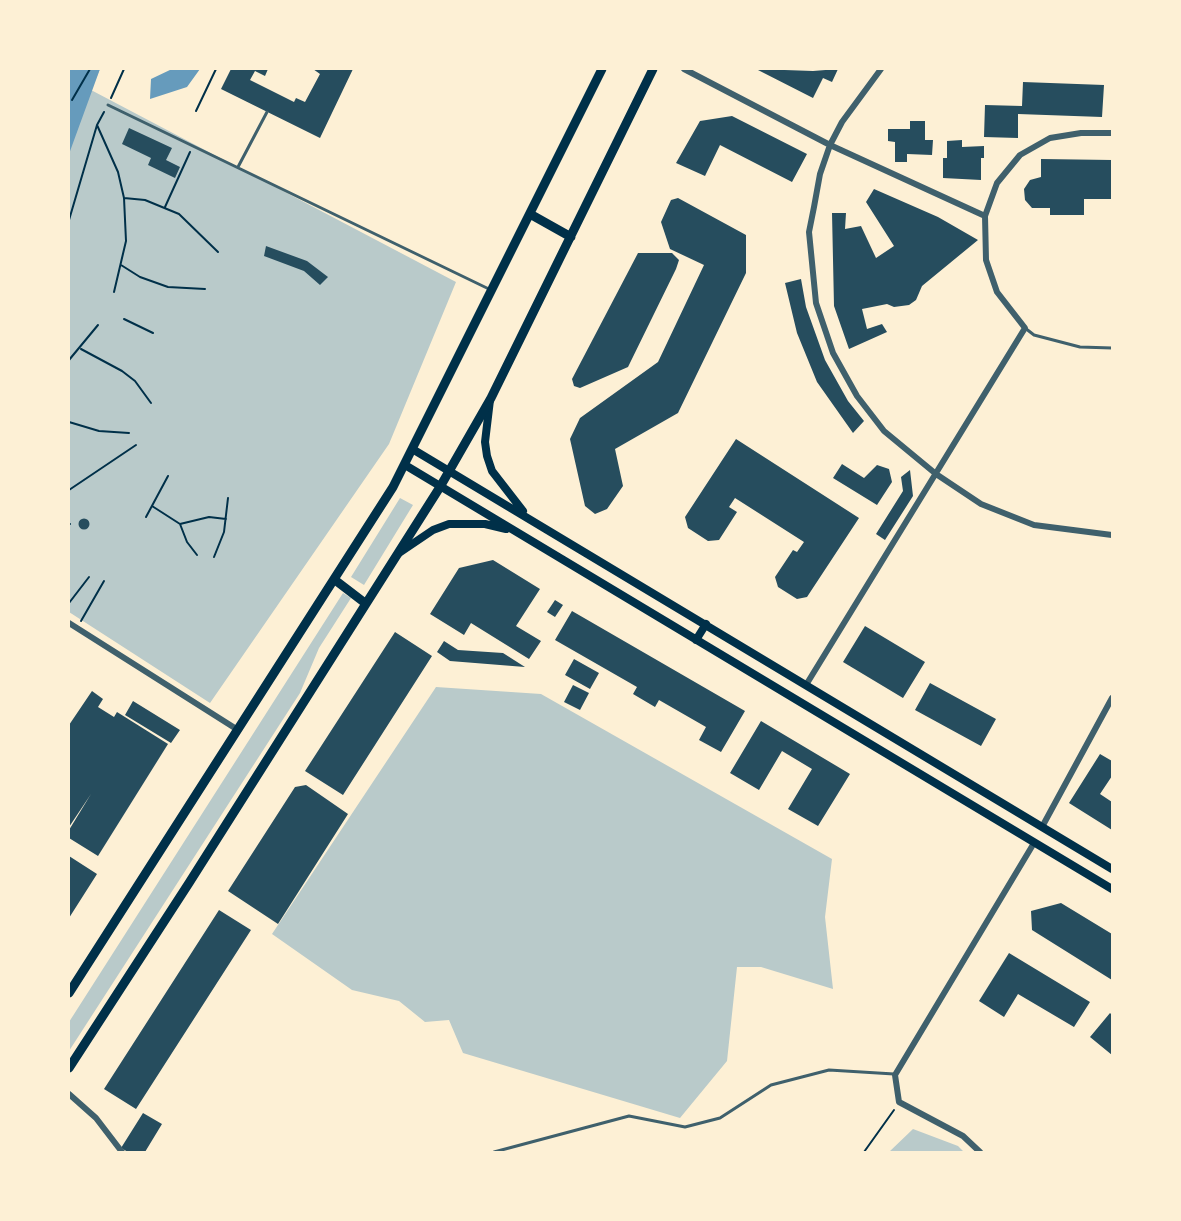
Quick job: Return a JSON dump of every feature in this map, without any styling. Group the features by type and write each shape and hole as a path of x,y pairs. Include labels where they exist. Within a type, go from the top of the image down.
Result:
{"main road":[{"path":"69,993 335,580 414,450 602,69"},
{"path":"69,1068 440,487 491,398 653,69"},
{"path":"530,214 570,237"},
{"path":"491,398 485,442 487,456 492,471 526,516"},
{"path":"414,450 1112,869"},
{"path":"405,465 1112,889"},
{"path":"396,555 433,530 449,524 485,524 517,532"},
{"path":"335,580 365,603"},
{"path":"696,640 706,624"}],"street":[{"path":"684,69 830,145 985,216"},
{"path":"881,69 842,122 830,145 819,174 809,232 816,303 833,353 857,396 884,431 936,474 981,504 1034,525 1112,535"},
{"path":"806,685 1026,328 997,292 986,260 985,216 998,183 1020,155 1050,138 1081,133 1112,133"},
{"path":"69,623 238,730"},
{"path":"1042,827 1112,698"},
{"path":"980,1152 963,1136 899,1102 895,1074 1034,843"},
{"path":"69,1094 96,1119 122,1152"}],"lane":[{"path":"108,105 492,291"},
{"path":"238,167 267,112"},
{"path":"1026,328 1034,335 1080,347 1112,348"},
{"path":"494,1152 628,1116 685,1127 720,1119 771,1085 829,1070 895,1074"}],"path":[{"path":"72,100 90,69"},
{"path":"69,220 97,125 123,69"},
{"path":"196,111 216,69"},
{"path":"97,125 115,163 124,198 126,241 114,292"},
{"path":"165,207 193,145"},
{"path":"124,198 145,200 165,207 194,226 218,252"},
{"path":"121,265 140,277 168,287 205,289"},
{"path":"124,318 153,333"},
{"path":"69,360 81,349 98,325"},
{"path":"81,349 122,371 135,381 151,403"},
{"path":"69,422 99,432 129,433"},
{"path":"69,490 136,445"},
{"path":"146,517 168,476"},
{"path":"214,557 224,532 228,498"},
{"path":"152,506 180,524 187,542 197,555"},
{"path":"180,524 209,518 226,519"},
{"path":"69,603 89,577"},
{"path":"77,628 104,581"},
{"path":"864,1152 899,1102"}],"shaded area":[{"path":"69,69 100,69 91,90 456,282 389,444 210,703 69,612"},
{"path":"400,498 413,505 364,585 351,577"},
{"path":"343,593 351,598 319,648 300,693 69,1051 69,1022"},
{"path":"436,687 541,694 832,859 825,917 833,989 761,967 737,967 727,1061 680,1118 463,1053 449,1020 425,1022 399,1001 352,990 272,934"},
{"path":"913,1129 958,1146 964,1152 889,1152"}],"water":[{"path":"69,69 100,69 69,154"},
{"path":"172,69 200,69 187,87 150,99 151,79"}],"building":[{"path":"231,69 268,69 265,76 255,71 250,80 294,102 296,98 305,102 320,74 313,69 353,69 320,138 221,89"},
{"path":"756,69 813,71 838,69 832,82 823,78 813,98"},
{"path":"1023,82 1104,85 1102,117 1018,114 1018,138 984,137 985,105 1022,106"},
{"path":"732,116 807,154 792,182 720,145 705,176 676,163 700,121"},
{"path":"910,121 925,121 925,140 933,140 932,155 907,154 907,162 895,162 895,142 888,141 888,129 910,129"},
{"path":"129,128 172,148 166,160 180,167 175,178 148,165 151,158 122,144"},
{"path":"962,140 962,147 984,146 984,158 981,158 981,180 943,178 943,158 947,158 947,141"},
{"path":"1041,159 1112,160 1112,199 1084,199 1084,215 1050,215 1050,208 1032,208 1025,200 1024,189 1030,180 1041,177"},
{"path":"874,189 938,217 978,240 922,286 916,300 909,305 894,307 887,304 862,309 867,329 882,324 887,332 849,349 834,306 832,213 846,213 845,229 861,226 876,258 894,246 866,202"},
{"path":"678,198 746,235 746,273 678,413 615,449 623,486 607,509 595,514 585,506 570,439 580,418 658,362 704,265 670,249 661,222 671,200"},
{"path":"266,246 307,261 328,277 320,285 304,271 264,256"},
{"path":"638,253 672,253 679,260 628,367 580,388 574,386 572,379"},
{"path":"801,279 806,307 825,360 848,401 864,421 853,433 817,382 797,333 785,283"},
{"path":"736,439 859,518 807,597 797,599 778,587 775,577 793,550 797,552 804,542 735,498 729,507 737,512 719,540 708,541 688,528 685,517"},
{"path":"842,464 864,478 877,465 889,469 892,482 877,505 833,478"},
{"path":"910,470 913,496 885,540 876,534 903,491 901,477"},
{"path":"84,519 88,520 88,528 84,529 80,528 79,524 80,520"},
{"path":"493,560 540,589 516,626 541,641 529,659 471,623 464,635 430,614 459,568"},
{"path":"555,600 563,605 555,617 547,612"},
{"path":"572,611 745,711 721,752 699,740 706,727 659,700 655,707 633,694 637,687 555,640"},
{"path":"865,626 925,662 903,698 843,662"},
{"path":"395,632 432,656 343,795 305,771"},
{"path":"444,641 458,650 503,653 525,667 450,661 437,652"},
{"path":"574,659 599,673 590,689 565,675"},
{"path":"930,683 996,719 981,746 915,710"},
{"path":"573,685 589,693 580,710 564,702"},
{"path":"92,691 103,699 98,707 114,717 117,712 168,744 98,856 69,838 69,830 91,794 69,827 69,725"},
{"path":"133,701 180,730 171,743 125,715"},
{"path":"761,721 850,774 818,826 788,809 812,769 782,751 759,790 730,773"},
{"path":"1100,754 1112,761 1112,776 1100,794 1112,802 1112,830 1069,803"},
{"path":"306,785 348,814 278,924 228,891 295,787"},
{"path":"69,856 97,874 69,918"},
{"path":"1061,903 1112,934 1112,980 1032,930 1031,911"},
{"path":"219,910 251,930 136,1109 104,1089"},
{"path":"1009,953 1090,1002 1074,1027 1018,994 1004,1017 979,1001"},
{"path":"1110,1013 1112,1015 1112,1055 1090,1037"},
{"path":"143,1113 162,1124 145,1152 128,1152 121,1148"}]}
